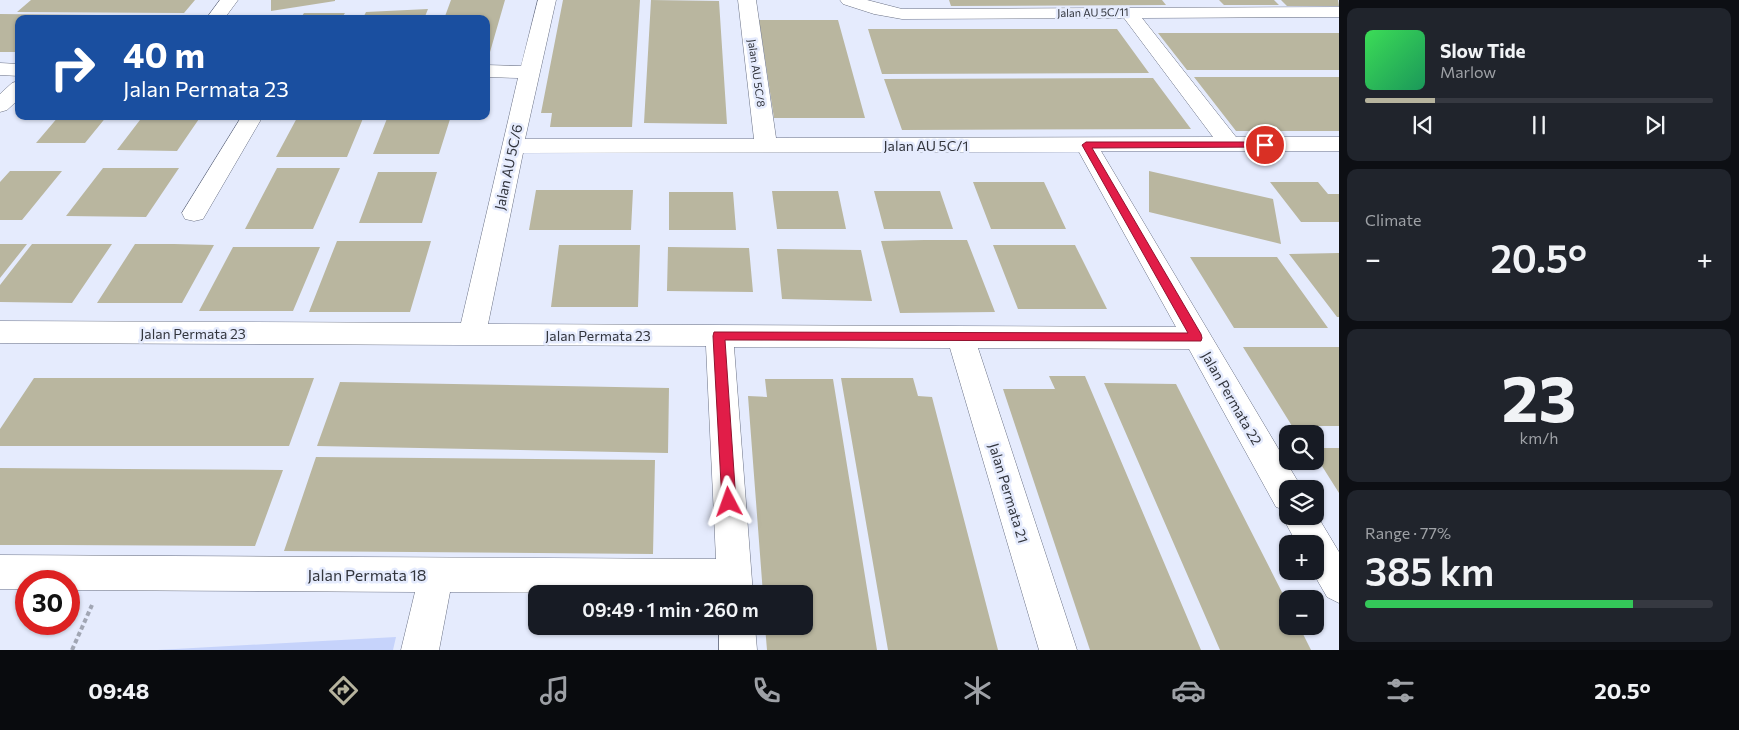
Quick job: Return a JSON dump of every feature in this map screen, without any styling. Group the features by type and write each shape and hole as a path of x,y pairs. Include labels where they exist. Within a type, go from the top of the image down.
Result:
{"street":[{"path":"218,15 229,0"},
{"name":"Jalan AU 5C/6","path":"472,334 529,72 547,0"},
{"name":"Jalan AU 5C/8","path":"747,0 766,145"},
{"name":"Jalan AU 5C/11","path":"849,0 880,10 902,14 1128,12 1183,6 1339,12"},
{"path":"1128,12 1230,145"},
{"path":"0,69 15,70"},
{"path":"490,72 529,72"},
{"path":"0,106 15,91"},
{"path":"194,213 251,120"},
{"name":"Jalan Permata 22","path":"1086,145 1279,481"},
{"name":"Jalan AU 5C/1","path":"513,146 1337,146"},
{"name":"Jalan Permata 23","path":"5,339 472,334 1196,338"},
{"path":"718,336 734,585"},
{"name":"Jalan Permata 21","path":"960,336 1058,650"},
{"path":"1304,525 1339,585"},
{"name":"Jalan Permata 18","path":"0,572 436,574 734,585"},
{"path":"420,650 436,574"},
{"path":"737,635 738,650"}],"path":[{"path":"72,650 107,573"}],"shaded area":[{"path":"396,637 393,650 157,650"}],"building":[{"path":"31,0 195,0 184,13 17,12"},
{"path":"271,0 335,0 335,1 271,11"},
{"path":"451,0 505,0 490,52 490,15 445,15"},
{"path":"563,0 640,0 632,127 550,127 552,113 541,113"},
{"path":"651,0 719,1 727,124 644,123"},
{"path":"949,0 1162,0 1166,5 951,6"},
{"path":"1219,0 1274,0 1279,5 1224,5"},
{"path":"1281,0 1338,0 1339,6 1287,6"},
{"path":"428,9 426,15 364,15 366,12"},
{"path":"304,13 345,13 344,15 303,15"},
{"path":"0,14 97,15 15,15 15,52 0,52"},
{"path":"759,20 838,20 865,118 774,118"},
{"path":"868,29 1117,29 1149,73 882,74"},
{"path":"1158,33 1339,33 1339,70 1187,70"},
{"path":"1194,77 1339,77 1339,131 1236,131"},
{"path":"1153,78 1191,129 902,130 884,79"},
{"path":"56,120 104,120 85,143 36,143"},
{"path":"140,120 198,120 177,151 117,150"},
{"path":"296,120 362,120 347,157 276,157"},
{"path":"386,120 450,120 439,154 373,154"},
{"path":"103,168 179,168 146,217 66,216"},
{"path":"277,168 340,168 313,229 245,229"},
{"path":"10,171 62,171 22,220 0,220 0,182"},
{"path":"1149,171 1273,199 1281,244 1149,212"},
{"path":"378,172 437,172 422,223 359,223"},
{"path":"973,182 1044,182 1066,229 991,229"},
{"path":"1270,182 1318,182 1328,194 1339,194 1339,222 1301,222"},
{"path":"536,190 633,190 631,230 529,230"},
{"path":"772,191 838,191 846,229 777,229"},
{"path":"874,191 940,191 953,229 884,229"},
{"path":"669,192 733,192 736,230 669,230"},
{"path":"967,240 995,312 900,313 881,241"},
{"path":"337,241 431,241 410,312 309,312"},
{"path":"0,244 27,244 0,278"},
{"path":"32,244 112,244 72,303 0,302 0,285"},
{"path":"135,244 214,245 182,303 97,303"},
{"path":"559,245 640,245 638,307 551,307"},
{"path":"993,245 1075,245 1107,309 1018,309"},
{"path":"233,247 320,247 293,311 199,311"},
{"path":"668,247 749,248 753,292 667,291"},
{"path":"777,249 861,250 872,301 782,299"},
{"path":"1339,253 1339,317 1337,317 1289,254"},
{"path":"1190,257 1277,257 1328,328 1234,328"},
{"path":"1243,347 1339,347 1339,426 1291,425"},
{"path":"1049,376 1085,376 1201,650 1090,650 1003,389 1055,389"},
{"path":"34,378 314,378 289,446 0,446 0,429"},
{"path":"841,378 913,378 918,396 932,397 998,650 888,650"},
{"path":"765,379 833,379 877,650 767,650 766,635 813,635 813,585 762,585 748,396 767,397"},
{"path":"340,382 669,388 668,453 317,446"},
{"path":"1104,383 1176,384 1281,590 1279,590 1279,635 1304,635 1311,650 1220,650"},
{"path":"1324,448 1339,448 1339,493 1324,469"},
{"path":"316,457 655,460 653,554 284,551"},
{"path":"0,468 283,470 255,546 0,545"}],"route":[{"path":"729,502 718,336 1196,338 1086,145 1265,145"}]}
